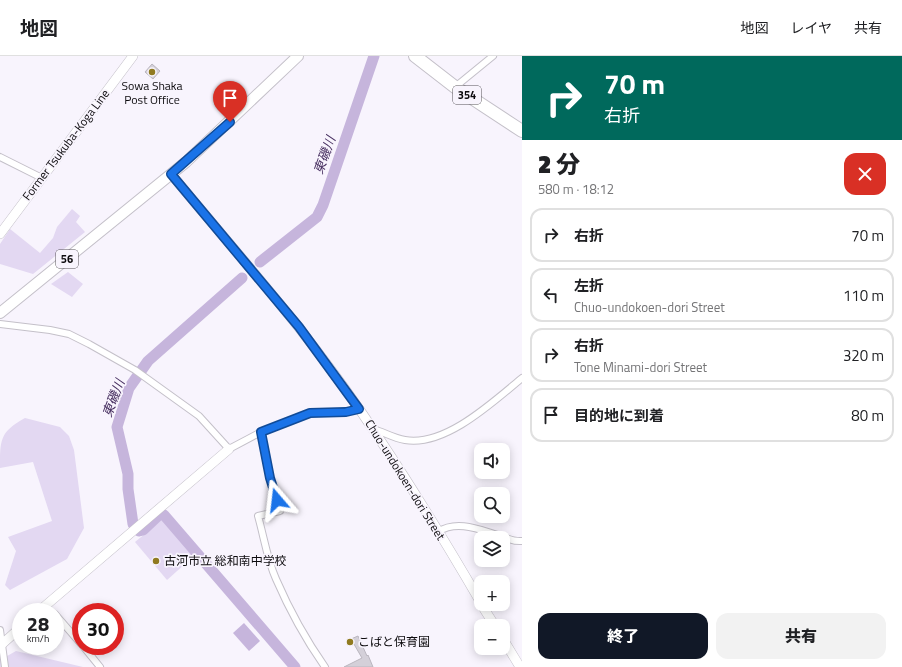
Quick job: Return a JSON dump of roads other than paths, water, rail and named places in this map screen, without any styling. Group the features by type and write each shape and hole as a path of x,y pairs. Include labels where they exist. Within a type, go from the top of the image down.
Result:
{"highway":[{"name":"354","path":"415,56 455,87 522,131"}],"main road":[{"name":"56","path":"0,313 171,174 233,119 298,56"}],"street":[{"name":"Former Tsukuba-Koga Line","path":"0,234 132,56"},
{"path":"455,87 493,56"},
{"path":"0,157 42,178"},
{"name":"Chuo-undokoen-dori Street","path":"171,174 297,325 359,409 404,475 474,592"},
{"path":"0,324 37,328 69,334 138,371 199,416 229,449"},
{"path":"372,429 406,440 430,438 449,431 497,399 522,378"},
{"path":"48,603 229,449 261,432 310,413 346,412 359,409"},
{"path":"261,432 270,478 280,511 258,516 276,579 308,640 325,667"},
{"path":"438,532 445,527 459,525 514,542 522,541"},
{"path":"64,624 72,634"},
{"path":"0,630 5,667"},
{"path":"1,645 12,635"},
{"path":"510,651 520,667"},
{"path":"90,655 100,667"}],"waterway":[{"name":"東磯川","path":"260,262 317,217 323,205 374,56"},
{"name":"東磯川","path":"133,524 128,489 128,474 117,427 129,388 148,361 242,278"},
{"name":"東磯川","path":"139,531 143,530 159,515 164,515 295,667"}],"place":[{"name":"Sowa Shaka Post Office","path":"152,72"},
{"name":"古河市立 総和南中学校","path":"156,561"},
{"name":"こばと保育園","path":"350,642"}]}
